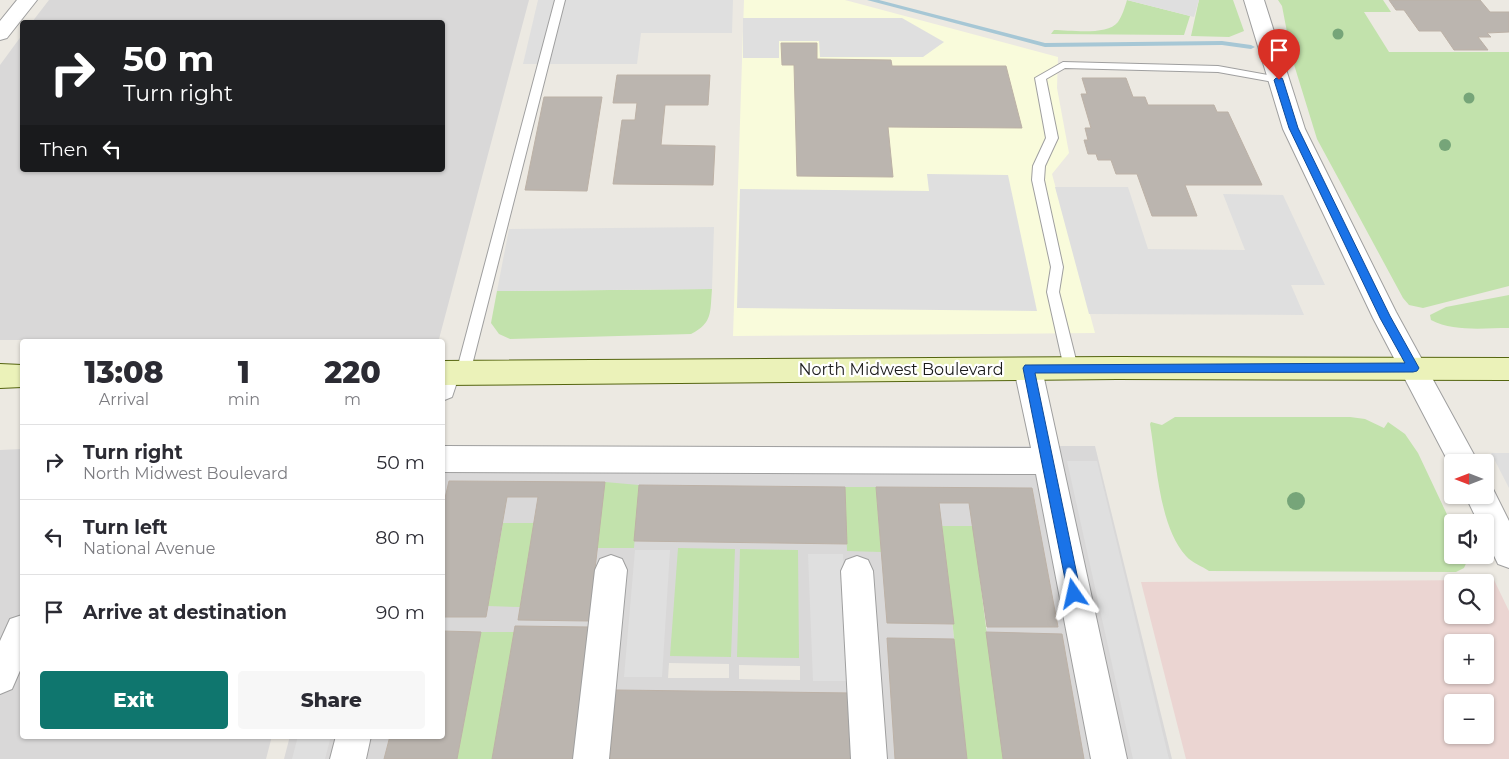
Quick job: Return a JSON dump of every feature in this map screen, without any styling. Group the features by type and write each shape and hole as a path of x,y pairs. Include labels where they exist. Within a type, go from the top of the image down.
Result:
{"main road":[{"name":"North Midwest Boulevard","path":"449,377 1028,368 1509,369"},
{"path":"0,376 20,376"}],"street":[{"path":"0,34 27,0"},
{"path":"1254,0 1294,128 1386,318 1460,454"},
{"path":"1028,368 1108,759"},
{"path":"445,459 1048,461"},
{"path":"1484,504 1509,553"},
{"path":"591,759 611,570"},
{"path":"857,571 869,759"},
{"path":"0,677 20,635"},
{"path":"348,759 353,739"}],"lane":[{"path":"449,377 560,0"},
{"path":"1071,368 1053,292 1057,267 1038,180 1039,166 1052,138 1040,78 1063,66 1218,69 1279,80"}],"shaded area":[{"path":"49,0 529,0 439,339 0,340 0,65 20,38 20,172 445,172 445,20 34,20"},
{"path":"538,0 733,0 732,33 641,33 637,64 523,64"},
{"path":"744,0 845,0 1058,57 1057,88 1069,153 1052,174 1095,333 733,336"},
{"path":"1127,0 1199,0 1194,17"},
{"path":"743,18 902,18 944,42 923,57 820,57 819,41 779,41 779,58 743,58"},
{"path":"927,174 1008,175 1037,311 737,308 740,189 929,191"},
{"path":"1055,187 1128,187 1148,249 1245,250 1223,194 1283,195 1325,285 1291,285 1304,315 1089,314"},
{"path":"714,227 712,289 497,291 509,229"},
{"path":"445,446 1095,446 1172,759 1003,759 986,632 987,627 972,526 942,526 967,759 492,759 514,632 482,632 457,759 284,759 289,739 445,739","holes":["669,663 729,664 729,678 668,678","739,665 800,666 800,680 739,679"]},
{"path":"20,449 20,739 271,739 266,759 0,759 0,450"},
{"path":"1509,453 1509,488 1494,459 1494,454 1492,454"},
{"path":"1067,461 1097,461 1169,759 1133,759"},
{"path":"635,550 670,550 662,677 624,677"},
{"path":"808,554 843,554 850,681 813,681"},
{"path":"1444,580 1444,624 1494,624 1494,580 1509,611 1509,759 1186,759 1141,582"},
{"path":"297,739 330,739 325,759 292,759"}],"green space":[{"path":"1127,0 1190,16 1184,35 1051,34 1054,30 1097,31 1113,26 1118,22"},
{"path":"1199,0 1233,0 1244,31 1229,37 1191,36"},
{"path":"1278,0 1383,0 1391,12 1364,12 1389,52 1509,52 1509,286 1423,308 1409,305 1403,298 1317,139 1292,58 1282,6"},
{"path":"712,289 707,321 691,334 510,339 499,334 491,323 497,291"},
{"path":"1509,295 1509,328 1459,328 1431,320 1430,315 1446,307"},
{"path":"1175,417 1350,417 1365,419 1384,428 1388,422 1405,434 1418,453 1447,514 1444,514 1444,564 1466,564 1464,568 1456,572 1209,571 1186,556 1170,528 1160,494 1150,424 1151,422 1162,425"},
{"path":"605,482 639,485 634,548 597,548"},
{"path":"845,487 876,487 881,552 847,551"},
{"path":"503,523 534,523 520,607 488,606"},
{"path":"942,526 973,526 1003,759 967,759"},
{"path":"678,548 735,549 731,657 670,656"},
{"path":"740,549 798,550 799,658 737,657"},
{"path":"481,632 514,632 492,759 457,759"}],"building":[{"path":"1389,0 1480,0 1490,12 1509,12 1509,32 1487,33 1491,37 1478,37 1488,50 1454,50 1441,31 1419,31 1404,10 1396,10"},
{"path":"781,43 817,43 817,59 891,60 892,66 1006,66 1022,128 888,127 893,177 797,176 794,65 782,65"},
{"path":"617,75 710,75 708,105 665,105 661,145 715,146 713,185 613,184 622,120 635,120 637,103 613,103"},
{"path":"1082,78 1126,78 1133,97 1145,97 1148,105 1214,105 1217,112 1228,112 1262,185 1185,185 1197,216 1152,216 1137,174 1116,174 1111,160 1098,160 1096,154 1088,154 1084,140 1088,140 1085,128 1091,128 1081,94 1087,94"},
{"path":"544,97 602,97 587,191 525,190"},
{"path":"449,481 605,482 589,621 518,620 538,497 507,497 486,617 445,617 445,498"},
{"path":"639,485 845,487 847,544 634,541"},
{"path":"876,487 1032,488 1058,627 987,627 969,503 939,503 954,624 887,623"},
{"path":"515,626 590,627 574,759 492,759"},
{"path":"445,631 481,632 457,759 384,759 389,739 445,739"},
{"path":"986,632 1062,634 1084,759 1003,759"},
{"path":"887,638 954,639 967,759 895,759"},
{"path":"616,690 852,693 855,759 610,759"}],"waterway":[{"path":"871,0 1045,45 1222,43 1251,47"}],"route":[{"path":"1074,594 1028,368 1413,368 1386,318 1294,128 1279,80"}]}
